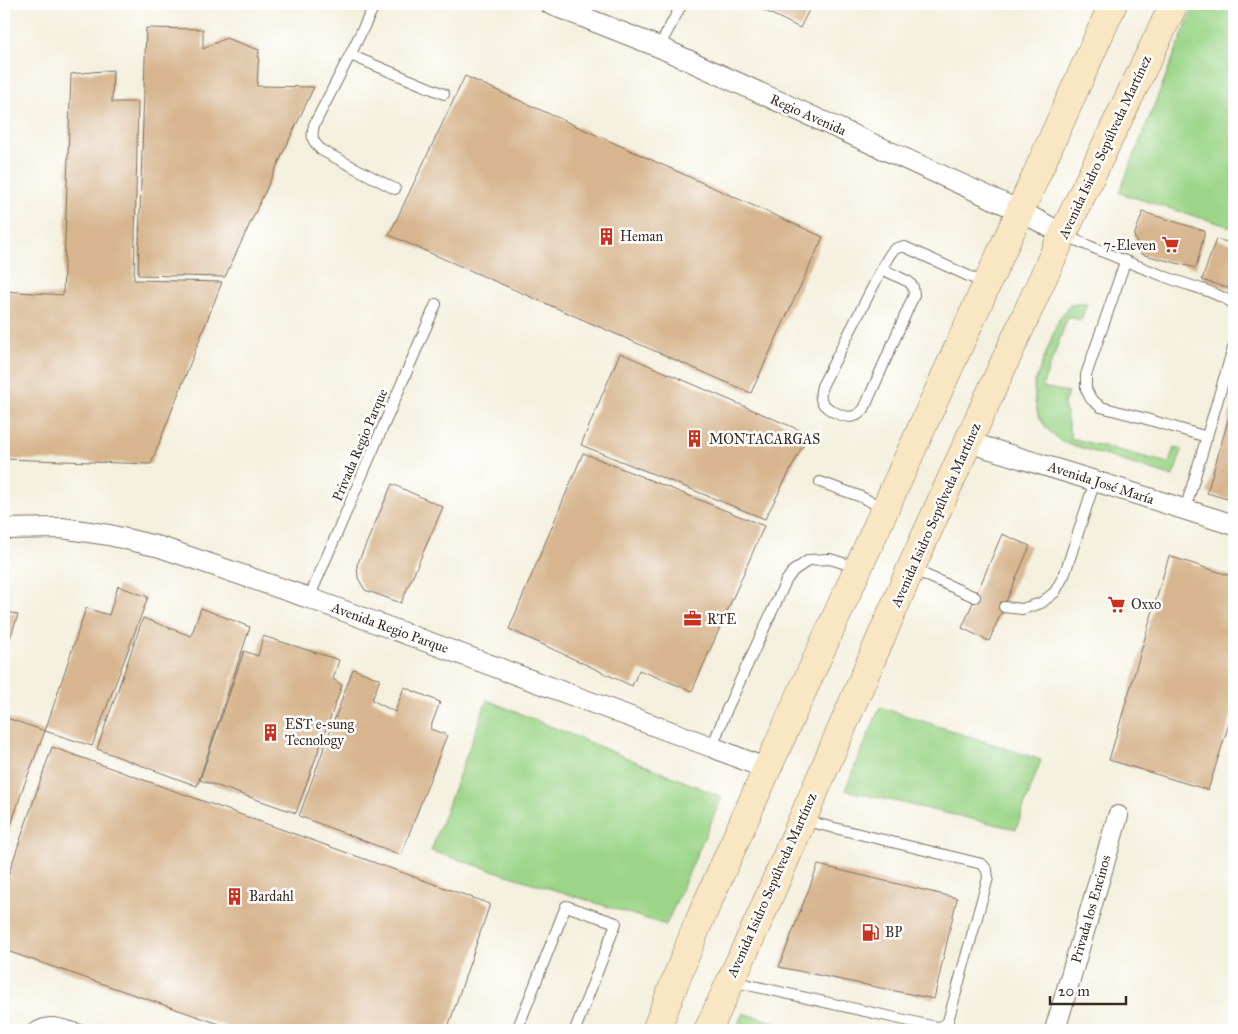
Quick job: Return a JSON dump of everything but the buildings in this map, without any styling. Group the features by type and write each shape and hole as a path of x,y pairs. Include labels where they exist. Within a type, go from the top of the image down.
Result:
{"main road":[{"path":"656,1030 697,926 1113,4"},
{"name":"Avenida Isidro Sepúlveda Martínez","path":"708,1030 762,913 801,820 968,442 1063,234 1174,4"}],"street":[{"name":"Regio Avenida","path":"550,4 659,47 1020,211 1063,234"},
{"name":"Avenida José María","path":"968,442 1234,525"},
{"name":"Avenida Regio Parque","path":"4,529 62,528 109,535 160,547 309,598 767,769"},
{"name":"Privada los Encinos","path":"1055,1030 1118,816"}],"lane":[{"path":"375,4 314,125 312,135 314,142 321,150 395,189"},
{"path":"659,47 682,4"},
{"path":"350,56 444,94"},
{"path":"1063,234 1125,262 1229,300 1234,304"},
{"path":"882,269 909,282 913,287 914,295 864,409 852,417 845,416 829,409 822,402 820,395 822,386 882,269 893,249 899,246 905,247 987,284"},
{"path":"1125,262 1086,375 1086,389 1092,400 1101,407 1207,437"},
{"name":"Privada Regio Parque","path":"309,598 436,304"},
{"path":"1185,510 1234,345"},
{"path":"1004,607 1022,608 1041,603 1055,592 1065,573 1096,481"},
{"path":"820,482 859,496 885,509"},
{"path":"712,747 786,581 793,571 809,560 830,559 858,568"},
{"path":"912,568 976,597"},
{"path":"730,981 936,1027 942,1026 948,1021 988,878 987,870 982,864 801,820"},
{"path":"518,1030 566,906 616,924 575,1030"},
{"path":"32,1030 39,1025 51,1022 81,1030"}],"green space":[{"path":"1206,4 1234,4 1234,228 1119,193 1193,8"},
{"path":"1087,304 1081,320 1068,317 1042,387 1068,392 1064,404 1071,438 1169,463 1174,447 1182,450 1173,477 1060,441 1047,429 1038,415 1034,384 1059,319 1070,305"},
{"path":"487,700 722,797 666,925 431,851"},
{"path":"880,707 1041,760 1016,829 845,790"},
{"path":"743,1013 801,1030 735,1030"}],"place":[{"name":"Heman","path":"606,236"},
{"name":"7-Eleven","path":"1170,245"},
{"name":"MONTACARGAS","path":"695,439"},
{"name":"Oxxo","path":"1117,604"},
{"name":"RTE","path":"693,619"},
{"name":"EST e-sung Tecnology","path":"271,732"},
{"name":"Bardahl","path":"235,896"},
{"name":"BP","path":"871,932"}]}
